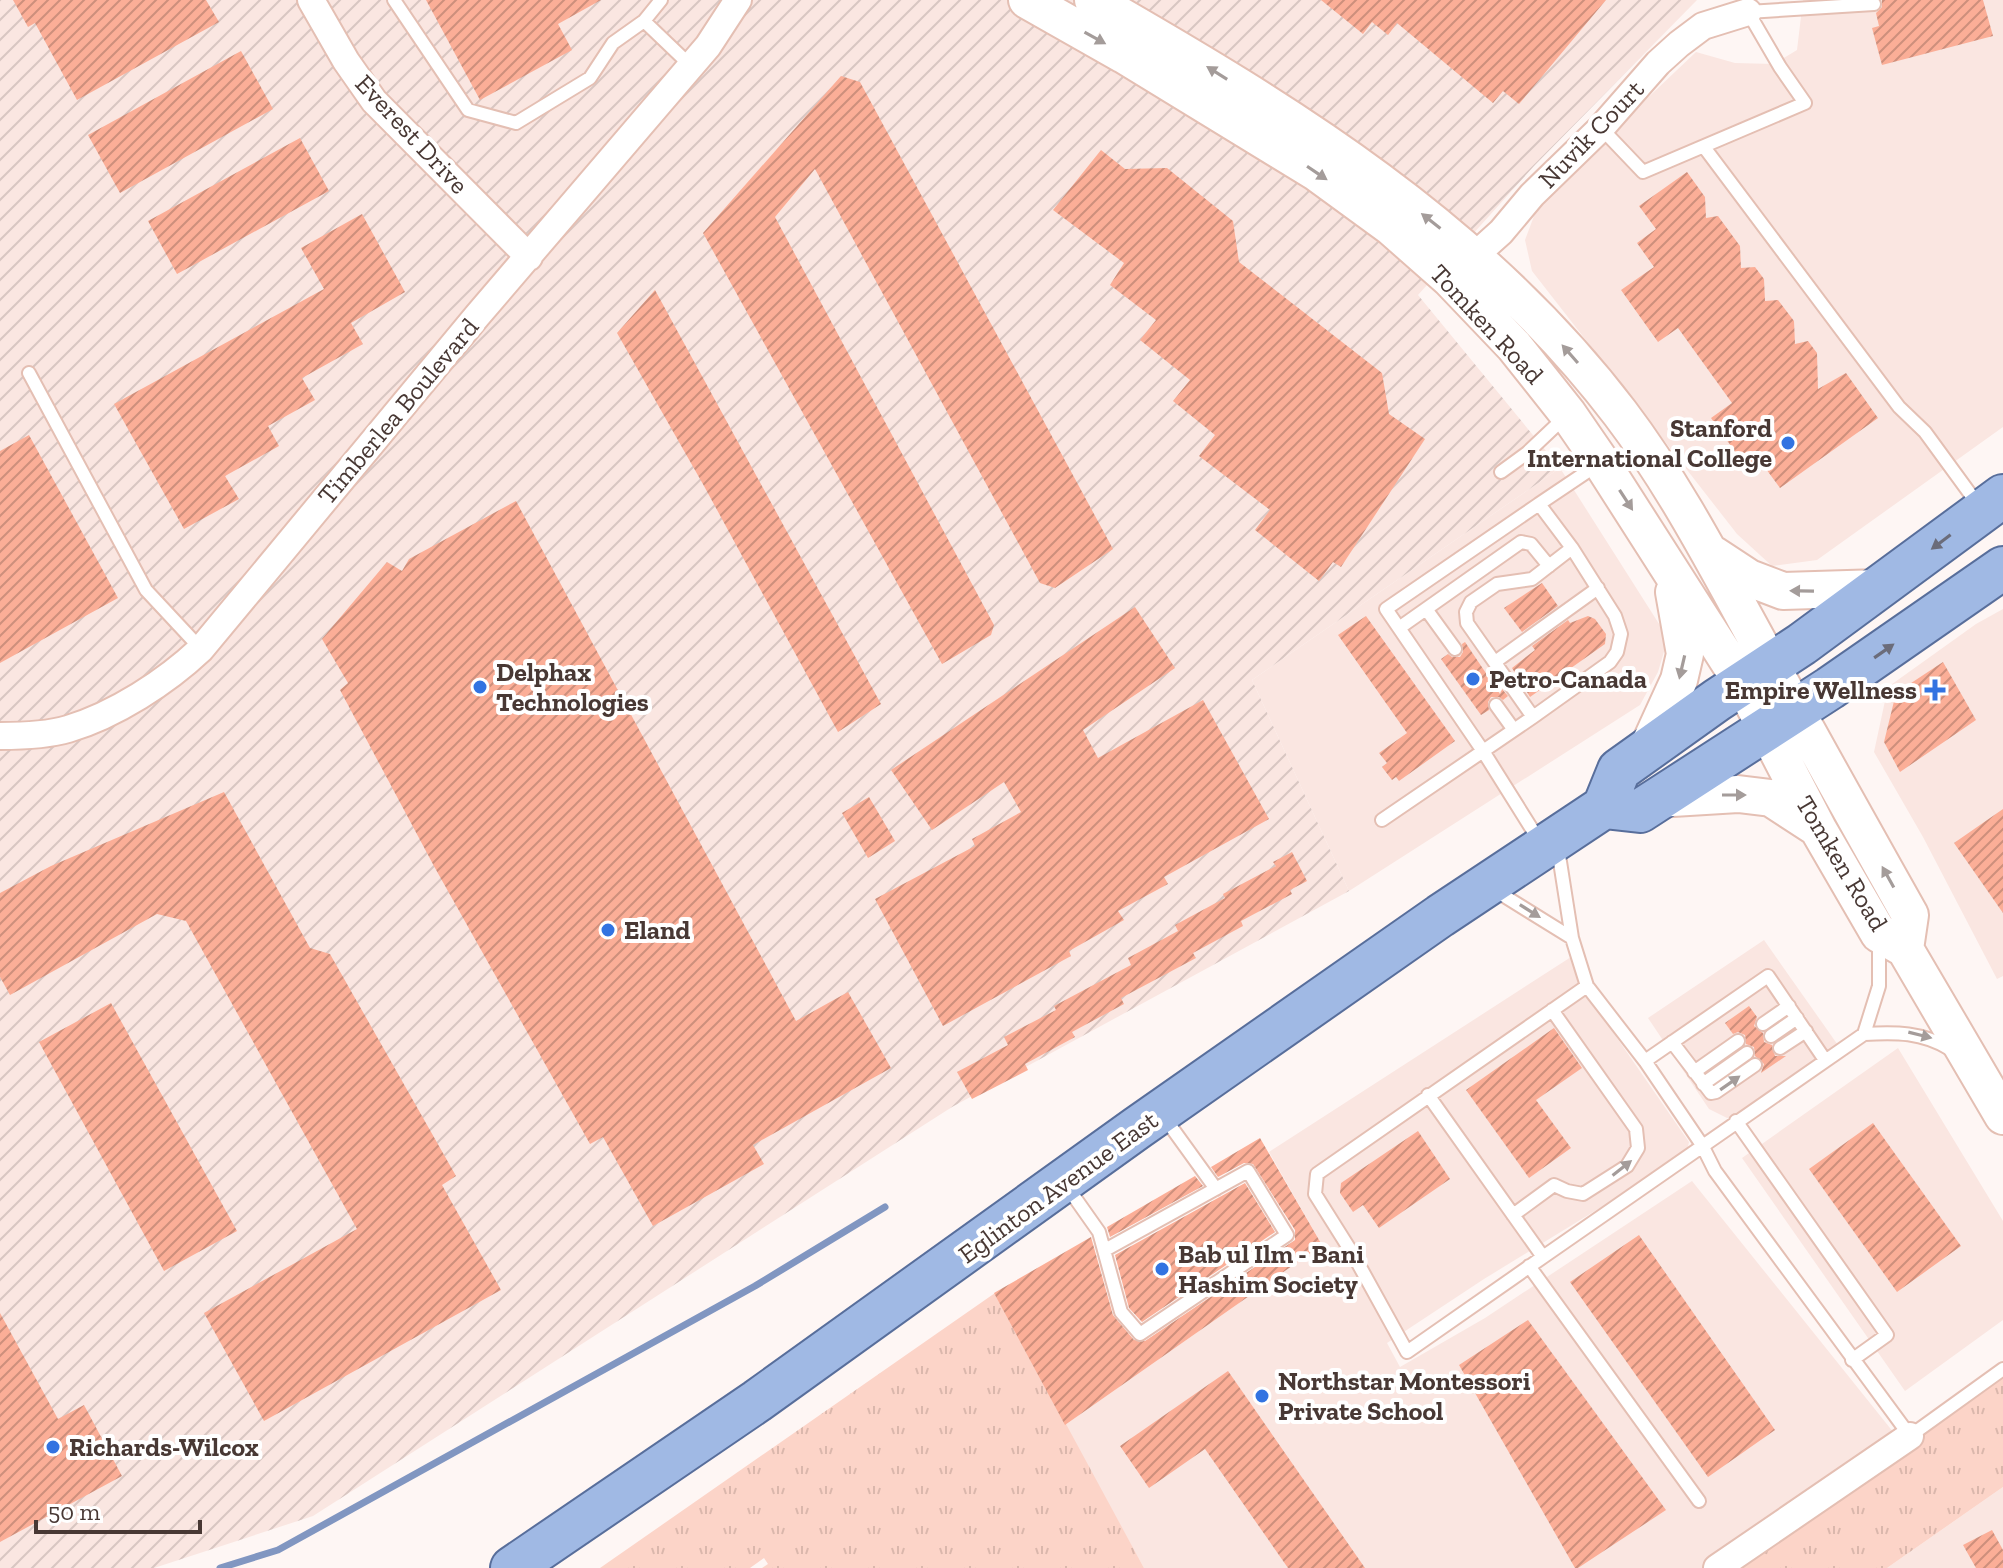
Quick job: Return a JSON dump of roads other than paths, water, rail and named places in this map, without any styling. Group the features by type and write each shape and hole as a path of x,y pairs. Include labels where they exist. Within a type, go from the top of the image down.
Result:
{"main road":[{"name":"Tomken Road","path":"1027,0 1124,55 1317,173 1391,227 1462,267 1547,327 1620,414 1665,477 1708,551 1757,675 1781,720 1910,915 1892,942"},
{"name":"Tomken Road","path":"1093,0 1170,44 1372,174 1462,267 1514,346 1568,414 1667,563 1757,675"},
{"path":"1993,503 1880,588 1619,770 1604,807 1640,811 1781,720 2003,568"},
{"path":"1708,551 1749,578 1783,591 1880,588"},
{"path":"1647,750 1679,680 1685,654 1667,563"},
{"name":"Tomken Road","path":"1781,720 1818,829 2003,1116"},
{"path":"1656,799 1738,794 1771,798 1818,829"},
{"name":"Eglinton Avenue East","path":"512,1568 757,1401 1161,1112 1604,807"}],"street":[{"name":"Everest Drive","path":"311,0 346,61 374,101 529,257"},
{"name":"Timberlea Boulevard","path":"0,736 68,729 122,705 158,684 201,649 477,316 708,46 738,0"},
{"name":"Nuvik Court","path":"1462,267 1501,232 1532,195 1601,128 1658,63 1679,44 1703,26 1748,12"},
{"path":"1717,1568 1910,1436"}],"lane":[{"path":"394,0 468,110 516,123 590,78 613,43 644,21 661,0"},
{"path":"1601,128 1643,172 1805,103 1748,12 1874,4"},
{"path":"644,21 691,66"},
{"path":"1704,147 1899,407 1993,503"},
{"path":"29,373 146,590 201,649"},
{"path":"1501,472 1527,453 1568,414"},
{"path":"1601,462 1386,609 1550,843 1572,938 1587,986 1645,1061 1702,1145 1715,1171 1910,1436 2003,1369"},
{"path":"1382,820 1610,662 1617,652 1621,634 1618,625 1572,548 1539,504"},
{"path":"1399,628 1521,542 1531,544 1549,566"},
{"path":"1533,717 1467,623 1466,612 1468,605 1494,585 1530,580 1572,548"},
{"path":"1495,662 1598,588"},
{"path":"1426,609 1455,649"},
{"path":"1496,705 1514,730"},
{"path":"1487,885 1572,938"},
{"path":"1864,1034 1892,942"},
{"path":"1645,1061 1768,976 1825,1060"},
{"path":"1587,986 1317,1174 1315,1194 1354,1256 1407,1352 1864,1034 1905,1032 1934,1039 1970,1061"},
{"path":"1763,1024 1789,1006"},
{"path":"1513,1215 1554,1185 1572,1193 1590,1191 1631,1162 1639,1143 1636,1129 1552,1010"},
{"path":"1771,1036 1797,1018"},
{"path":"1780,1048 1806,1031"},
{"path":"1694,1072 1738,1041"},
{"path":"1672,1042 1708,1091 1716,1092 1755,1065"},
{"path":"1703,1084 1747,1053"},
{"path":"1428,1095 1543,1257"},
{"path":"1161,1112 1216,1189"},
{"path":"1736,1121 1887,1335 1852,1360"},
{"path":"1063,1182 1099,1232 1121,1312 1140,1334 1287,1235 1248,1171 1105,1250"},
{"path":"1529,1266 1699,1501"}],"waterway":[{"path":"220,1568 278,1550 755,1286 885,1207"}],"place":[{"name":"Stanford International College","path":"1788,443"},
{"name":"Petro-Canada","path":"1473,679"},
{"name":"Delphax Technologies","path":"480,687"},
{"name":"Empire Wellness","path":"1935,690"},
{"name":"Eland","path":"608,930"},
{"name":"Bab ul Ilm - Bani Hashim Society","path":"1162,1269"},
{"name":"Northstar Montessori Private School","path":"1262,1396"},
{"name":"Richards-Wilcox","path":"53,1447"}]}
